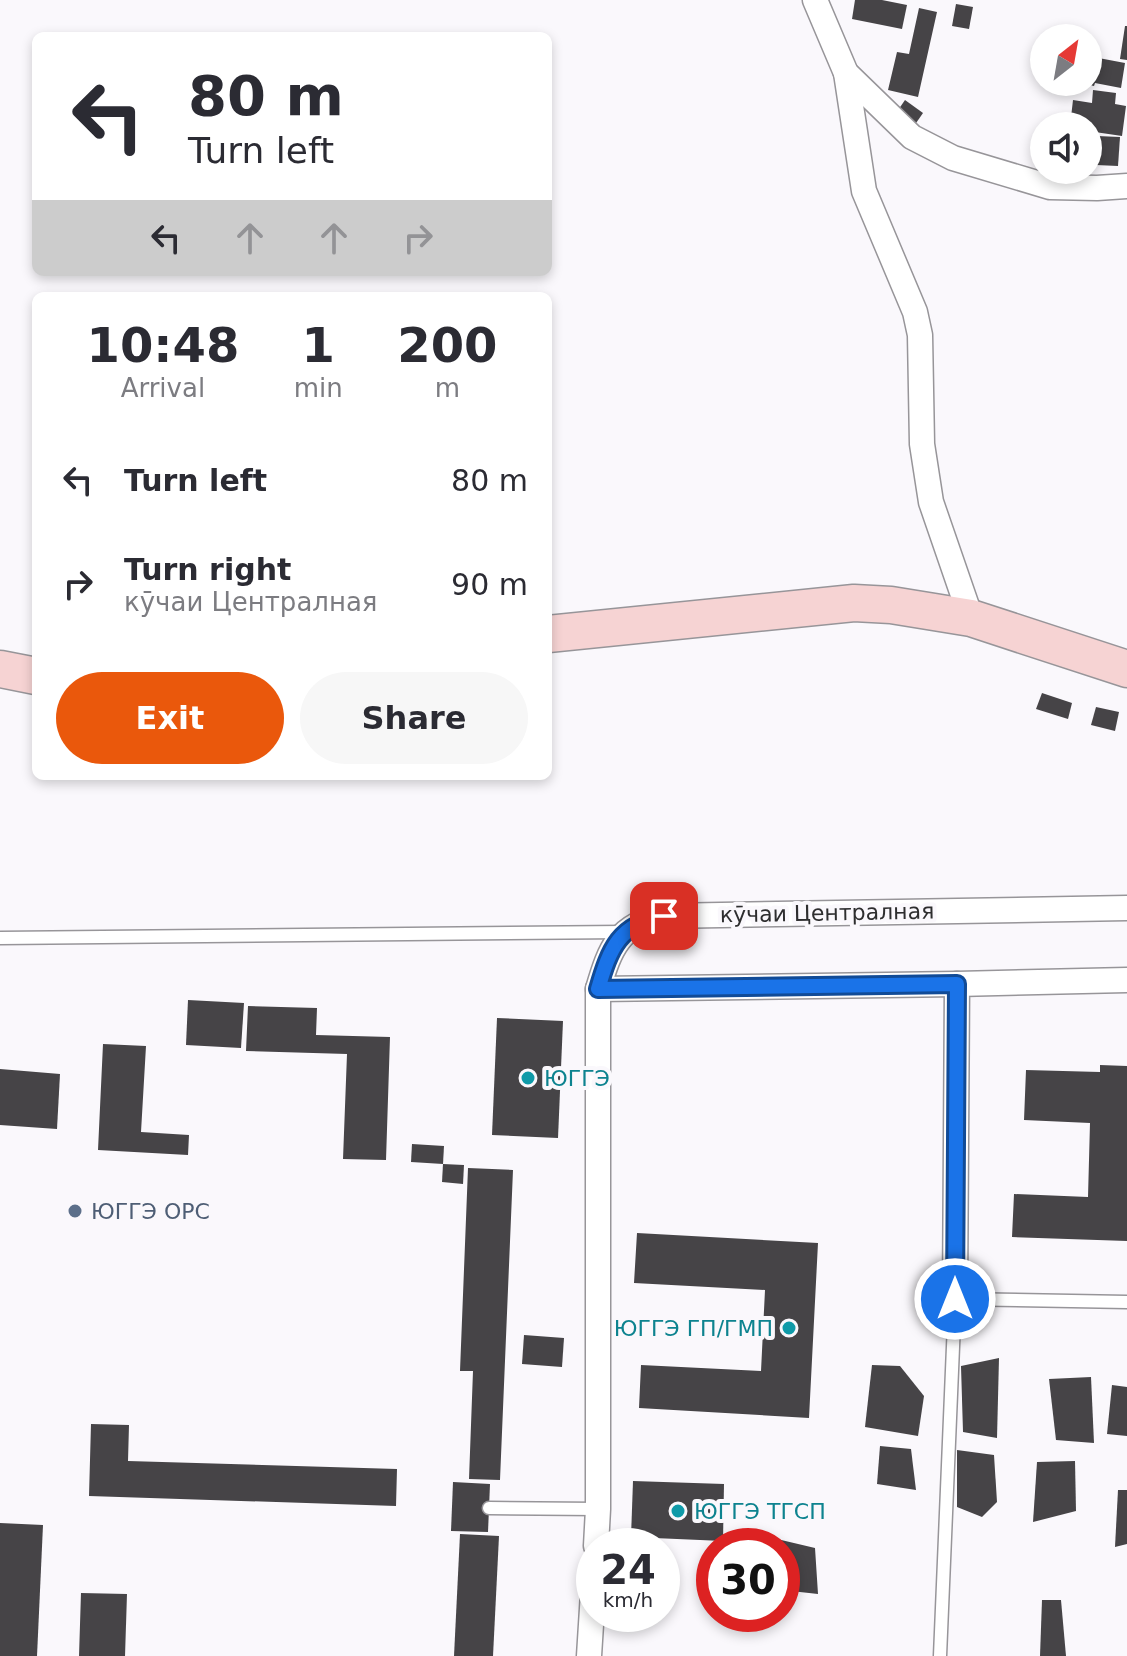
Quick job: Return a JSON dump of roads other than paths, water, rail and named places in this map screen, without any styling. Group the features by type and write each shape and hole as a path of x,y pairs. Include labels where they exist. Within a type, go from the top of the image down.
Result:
{"main road":[{"path":"552,634 854,603 891,605 971,618 1127,669"},
{"path":"0,669 32,675"}],"street":[{"path":"815,0 846,73 864,191 915,312 920,335 922,444 931,502 971,618"},
{"path":"846,73 912,137 953,158 1050,187 1127,186"},
{"name":"кӯчаи Централная","path":"624,932 644,919 664,916 1127,908"},
{"path":"597,1528 598,989 605,965 624,932"},
{"path":"598,989 1127,980"},
{"path":"955,1299 957,984"},
{"path":"589,1656 591,1632"}],"lane":[{"path":"0,938 624,932"},
{"path":"940,1656 955,1299 1127,1302"},
{"path":"489,1508 598,1509"}],"place":[{"name":"ЮГГЭ","path":"528,1078"},
{"name":"ЮГГЭ ОРС","path":"75,1211"},
{"name":"ЮГГЭ ГП/ГМП","path":"789,1328"},
{"name":"ЮГГЭ ТГСП","path":"678,1511"}]}
